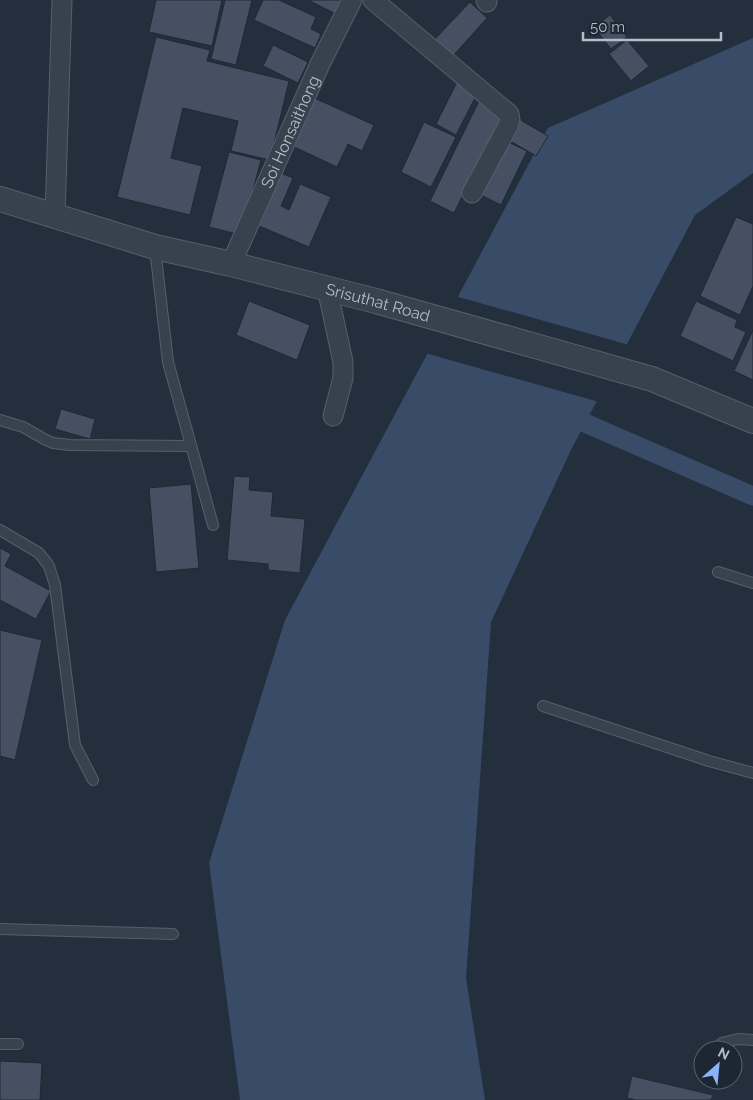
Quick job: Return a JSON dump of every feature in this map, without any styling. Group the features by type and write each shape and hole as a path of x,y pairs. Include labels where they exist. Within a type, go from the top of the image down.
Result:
{"street":[{"path":"55,216 62,0"},
{"name":"Soi Honsaithong","path":"231,264 320,64 352,0"},
{"path":"372,0 509,114 508,126 472,193"},
{"name":"Srisuthat Road","path":"0,199 155,246 376,301 652,379 753,421"},
{"path":"327,288 343,362 343,378 333,416"}],"lane":[{"path":"155,246 168,362 213,525"},
{"path":"0,420 23,427 53,443 70,445 190,446"},
{"path":"0,530 39,553 48,566 55,585 75,745 93,780"},
{"path":"718,572 753,584"},
{"path":"543,706 753,774"},
{"path":"0,929 173,934"},
{"path":"734,1040 753,1040"},
{"path":"0,1044 18,1044"}],"water":[{"path":"753,38 753,173 695,215 571,450 491,622 466,978 485,1100 240,1100 209,863 285,620 548,128"}],"pier":[{"path":"455,296 629,345 599,402 425,353"}],"building":[{"path":"156,0 222,0 212,46 149,32"},
{"path":"225,0 252,0 236,65 211,59"},
{"path":"263,0 279,0 316,17 311,29 321,34 315,48 254,20"},
{"path":"308,0 342,0 336,14"},
{"path":"470,2 487,18 452,57 434,40"},
{"path":"610,15 627,37 611,49 594,27"},
{"path":"156,37 210,50 207,61 289,81 270,160 231,151 238,121 183,108 171,158 202,166 190,215 117,197"},
{"path":"627,40 649,66 631,81 609,54"},
{"path":"273,45 308,62 298,83 263,66"},
{"path":"457,82 478,92 456,135 436,124"},
{"path":"312,97 374,125 362,151 348,144 337,167 290,145"},
{"path":"480,99 505,111 454,213 430,201"},
{"path":"517,118 548,136 536,156 505,138"},
{"path":"424,122 456,137 431,187 401,172"},
{"path":"502,139 527,151 501,205 477,193"},
{"path":"229,152 261,160 241,235 209,227"},
{"path":"281,173 293,178 281,206 289,210 300,184 331,197 309,247 259,226"},
{"path":"736,217 753,224 753,286 740,315 700,296"},
{"path":"249,301 310,325 297,360 236,335"},
{"path":"696,301 737,320 735,327 746,332 733,361 680,336"},
{"path":"753,330 753,380 734,371"},
{"path":"61,409 95,419 90,439 55,429"},
{"path":"234,476 250,477 249,490 273,492 271,516 305,519 300,573 268,570 268,564 227,560"},
{"path":"191,484 199,568 156,572 149,488"},
{"path":"0,548 11,554 5,566 51,591 36,619 0,600"},
{"path":"0,630 42,640 15,760 0,756"},
{"path":"0,1061 42,1063 40,1100 0,1100"},
{"path":"632,1076 713,1095 711,1100 636,1100 627,1098"}],"waterway":[{"path":"585,423 753,496"}]}
